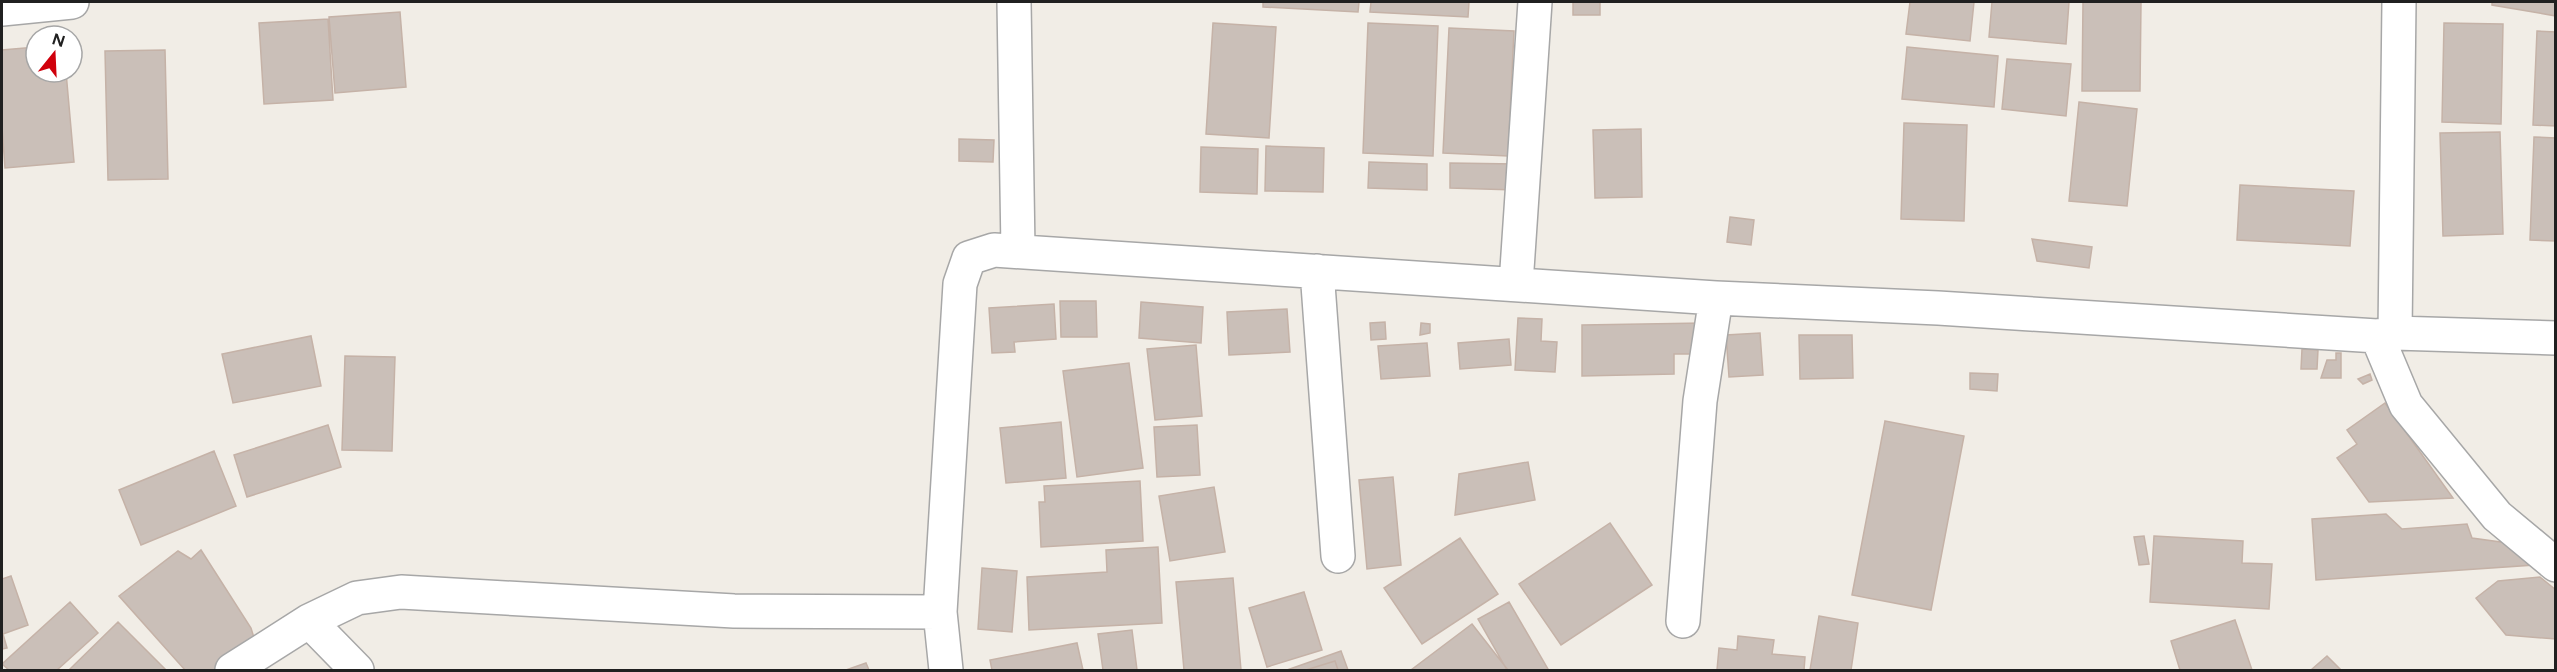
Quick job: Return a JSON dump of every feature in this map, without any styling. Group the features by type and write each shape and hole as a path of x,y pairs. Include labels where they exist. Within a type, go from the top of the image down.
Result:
{"street":[{"path":"2,9 72,2"},
{"path":"1014,2 1018,250"},
{"path":"1516,284 1535,2"},
{"path":"2399,2 2386,335 2406,405 2497,516 2556,566"},
{"path":"946,670 940,612 960,284 969,258 994,250 1716,298 1938,308 2386,335 2556,338"},
{"path":"1317,271 1338,556"},
{"path":"1683,621 1700,401 1716,298"},
{"path":"232,670 309,621 357,598 401,592 734,611 940,612"},
{"path":"309,621 357,670"}],"building":[{"path":"1263,2 1359,2 1358,12 1263,7"},
{"path":"1371,2 1469,2 1468,17 1370,12"},
{"path":"1573,2 1600,2 1600,15 1573,15"},
{"path":"1910,2 1974,2 1970,41 1906,34"},
{"path":"1992,2 2069,2 2066,44 1989,37"},
{"path":"2083,2 2141,2 2140,91 2082,91"},
{"path":"2492,2 2556,2 2556,16 2492,5"},
{"path":"400,12 406,87 335,93 329,17"},
{"path":"328,19 333,100 264,104 259,23"},
{"path":"1213,23 1276,27 1269,138 1206,134"},
{"path":"1368,23 1438,26 1433,156 1363,153"},
{"path":"2444,23 2503,24 2501,124 2442,122"},
{"path":"1449,28 1514,31 1508,156 1443,153"},
{"path":"2537,31 2556,32 2556,126 2533,125"},
{"path":"1907,47 1998,56 1994,107 1902,99"},
{"path":"24,48 24,84 67,84 74,162 5,168 2,127 2,50"},
{"path":"165,50 168,179 108,180 105,51"},
{"path":"2007,59 2071,64 2066,116 2002,109"},
{"path":"2079,102 2137,109 2127,206 2069,201"},
{"path":"1904,123 1967,125 1964,221 1901,219"},
{"path":"1641,129 1642,197 1595,198 1593,130"},
{"path":"2500,132 2503,234 2443,236 2440,133"},
{"path":"2534,137 2556,138 2556,241 2530,240"},
{"path":"959,139 994,140 993,162 959,161"},
{"path":"1266,146 1324,148 1323,192 1265,191"},
{"path":"1201,147 1258,149 1257,194 1200,192"},
{"path":"1369,162 1427,164 1427,190 1368,188"},
{"path":"1450,163 1516,164 1515,190 1450,188"},
{"path":"2240,185 2354,191 2350,246 2237,240"},
{"path":"1730,217 1754,220 1751,245 1727,242"},
{"path":"2032,239 2092,247 2089,268 2037,261"},
{"path":"1060,301 1096,301 1097,337 1061,337"},
{"path":"1141,302 1203,307 1201,343 1139,338"},
{"path":"1054,304 1056,339 1014,342 1015,352 992,353 989,308"},
{"path":"1287,309 1290,352 1229,355 1227,312"},
{"path":"1518,318 1542,319 1541,341 1557,342 1555,372 1515,370"},
{"path":"1385,322 1386,339 1371,340 1370,323"},
{"path":"1421,323 1430,324 1430,333 1420,335"},
{"path":"1703,323 1703,354 1674,354 1674,374 1582,376 1582,325"},
{"path":"1760,333 1763,375 1729,377 1726,335"},
{"path":"1799,335 1852,335 1853,378 1800,379"},
{"path":"311,336 321,386 233,403 222,354"},
{"path":"1509,339 1511,365 1460,369 1458,343"},
{"path":"1427,343 1430,376 1381,379 1378,346"},
{"path":"1196,345 1202,416 1155,420 1147,349"},
{"path":"2302,349 2318,350 2317,369 2301,369"},
{"path":"2336,353 2341,353 2341,378 2321,378 2327,360 2336,360"},
{"path":"345,356 395,357 392,451 342,450"},
{"path":"1129,363 1143,468 1077,477 1063,371"},
{"path":"1970,373 1998,374 1997,391 1970,389"},
{"path":"2370,374 2372,380 2363,384 2358,379"},
{"path":"2385,403 2453,498 2369,502 2337,458 2357,444 2347,430"},
{"path":"1885,421 1964,436 1931,610 1852,595"},
{"path":"1061,422 1066,478 1006,483 1000,428"},
{"path":"328,425 341,467 247,497 234,455"},
{"path":"1197,425 1200,475 1157,477 1154,427"},
{"path":"214,451 236,506 141,545 119,490"},
{"path":"1528,462 1535,500 1455,515 1459,474"},
{"path":"1393,477 1401,565 1367,569 1359,480"},
{"path":"1140,481 1143,541 1041,547 1039,502 1045,502 1044,486"},
{"path":"1214,487 1225,552 1170,561 1159,496"},
{"path":"2386,514 2402,529 2467,524 2472,538 2515,544 2534,565 2316,580 2312,519"},
{"path":"1610,523 1652,585 1561,645 1519,584"},
{"path":"2144,536 2149,564 2139,565 2134,537"},
{"path":"2154,536 2243,541 2242,563 2272,564 2269,609 2150,602"},
{"path":"1460,538 1498,594 1422,644 1384,588"},
{"path":"1158,547 1162,623 1029,630 1027,577 1107,572 1106,550"},
{"path":"201,550 251,628 255,641 217,670 185,670 119,596 178,551 191,559"},
{"path":"982,568 1017,571 1012,632 978,629"},
{"path":"11,576 28,625 3,634 7,648 2,649 2,579"},
{"path":"2540,577 2556,590 2556,639 2506,635 2476,598 2498,581"},
{"path":"1233,578 1241,670 1184,670 1176,582"},
{"path":"1304,592 1322,650 1267,667 1249,608"},
{"path":"70,602 98,633 57,670 9,670 2,664"},
{"path":"1509,602 1548,669 1507,670 1478,619"},
{"path":"1819,616 1858,623 1851,670 1810,670"},
{"path":"2235,620 2252,670 2180,670 2171,641"},
{"path":"118,622 166,670 69,670"},
{"path":"1472,624 1508,670 1411,670"},
{"path":"1132,630 1137,670 1103,670 1098,634"},
{"path":"1738,636 1774,640 1772,654 1805,657 1804,670 1717,670 1719,648 1737,650"},
{"path":"1077,643 1083,670 992,670 990,660"},
{"path":"1341,651 1348,670 1287,670"},
{"path":"2327,656 2341,670 2311,670"},
{"path":"1335,661 1338,670 1306,670"},
{"path":"866,663 869,670 846,670"}]}
